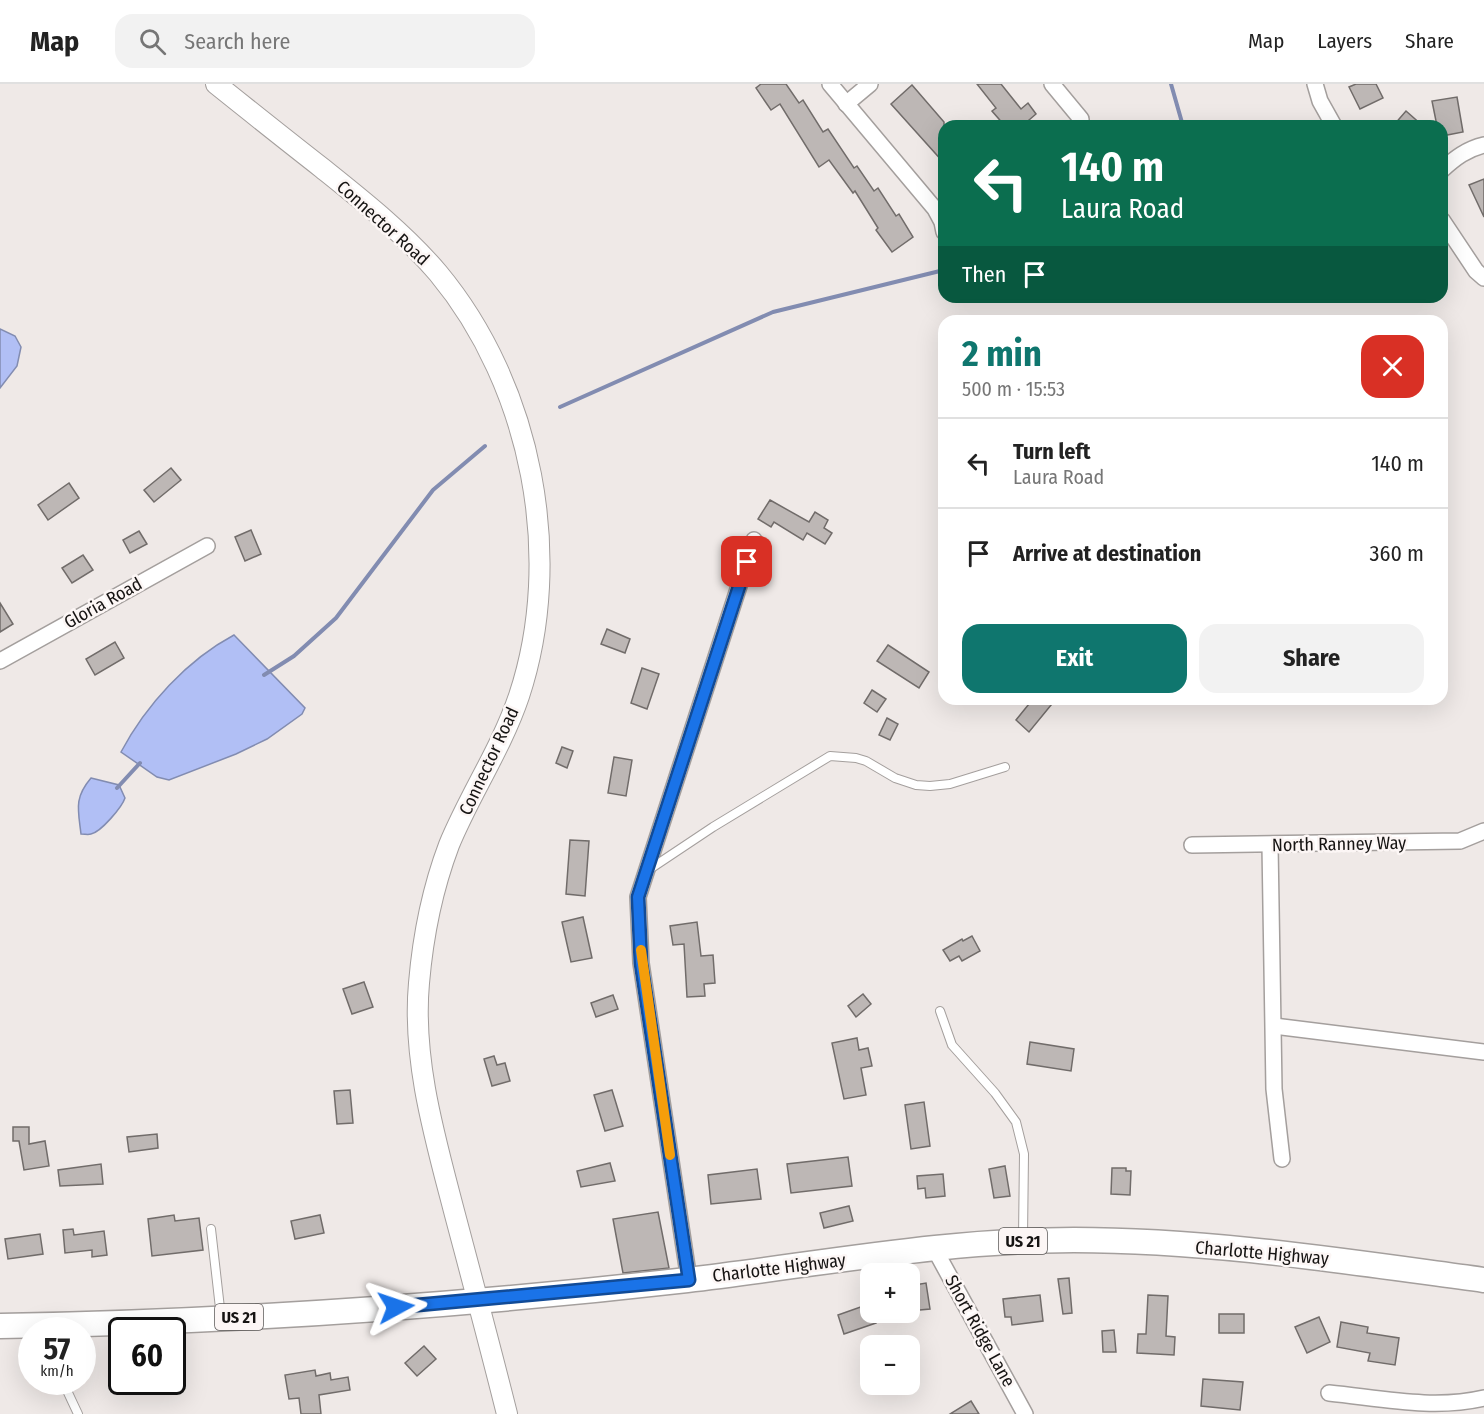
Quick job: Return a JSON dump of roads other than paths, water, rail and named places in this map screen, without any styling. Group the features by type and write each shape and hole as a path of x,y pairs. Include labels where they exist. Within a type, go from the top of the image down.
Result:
{"main road":[{"name":"Charlotte Highway","path":"96,1325 350,1311 478,1301 689,1280 971,1243 1023,1241 1122,1241 1276,1252 1484,1280"},
{"name":"Charlotte Highway","path":"0,1326 18,1327"}],"street":[{"name":"Connector Road","path":"216,84 385,219 437,273 461,303 495,363 522,435 532,478 539,553 538,593 530,651 520,692 505,733 467,806 439,873 429,906 418,987 420,1049 430,1112 507,1414"},
{"path":"830,84 938,214"},
{"path":"846,104 870,84"},
{"path":"1052,84 1081,118"},
{"path":"1315,84 1320,101 1331,120"},
{"path":"1448,164 1472,148 1484,145"},
{"path":"1448,229 1476,271 1484,278"},
{"path":"689,1280 641,963 638,897 754,540"},
{"name":"Gloria Road","path":"0,661 207,546"},
{"name":"North Ranney Way","path":"1192,845 1460,841 1484,831"},
{"path":"1270,845 1274,1089 1282,1159"},
{"path":"1274,1026 1484,1052"},
{"name":"Short Ridge Lane","path":"934,1248 1025,1414"},
{"path":"1329,1393 1438,1405 1462,1404 1484,1398"}],"lane":[{"path":"646,871 713,827 830,756 866,760 895,778 916,785 930,786 950,784 1005,767"},
{"path":"940,1011 952,1045 995,1093 1016,1122 1024,1155 1023,1241"},
{"path":"211,1229 222,1318"},
{"path":"69,1395 78,1414"}],"water":[{"path":"0,329 15,336 21,347 17,366 0,388"},
{"path":"234,635 305,708 302,714 267,739 236,754 169,780 157,777 121,752 143,717 169,685 200,657"},
{"path":"91,778 119,785 125,798 116,813 100,829 91,834 81,834 78,804"}],"waterway":[{"path":"1171,84 1181,120"},
{"path":"560,407 773,312 938,271"},
{"path":"264,675 294,656 336,618 433,490 485,446"},
{"path":"117,788 140,763"}]}
